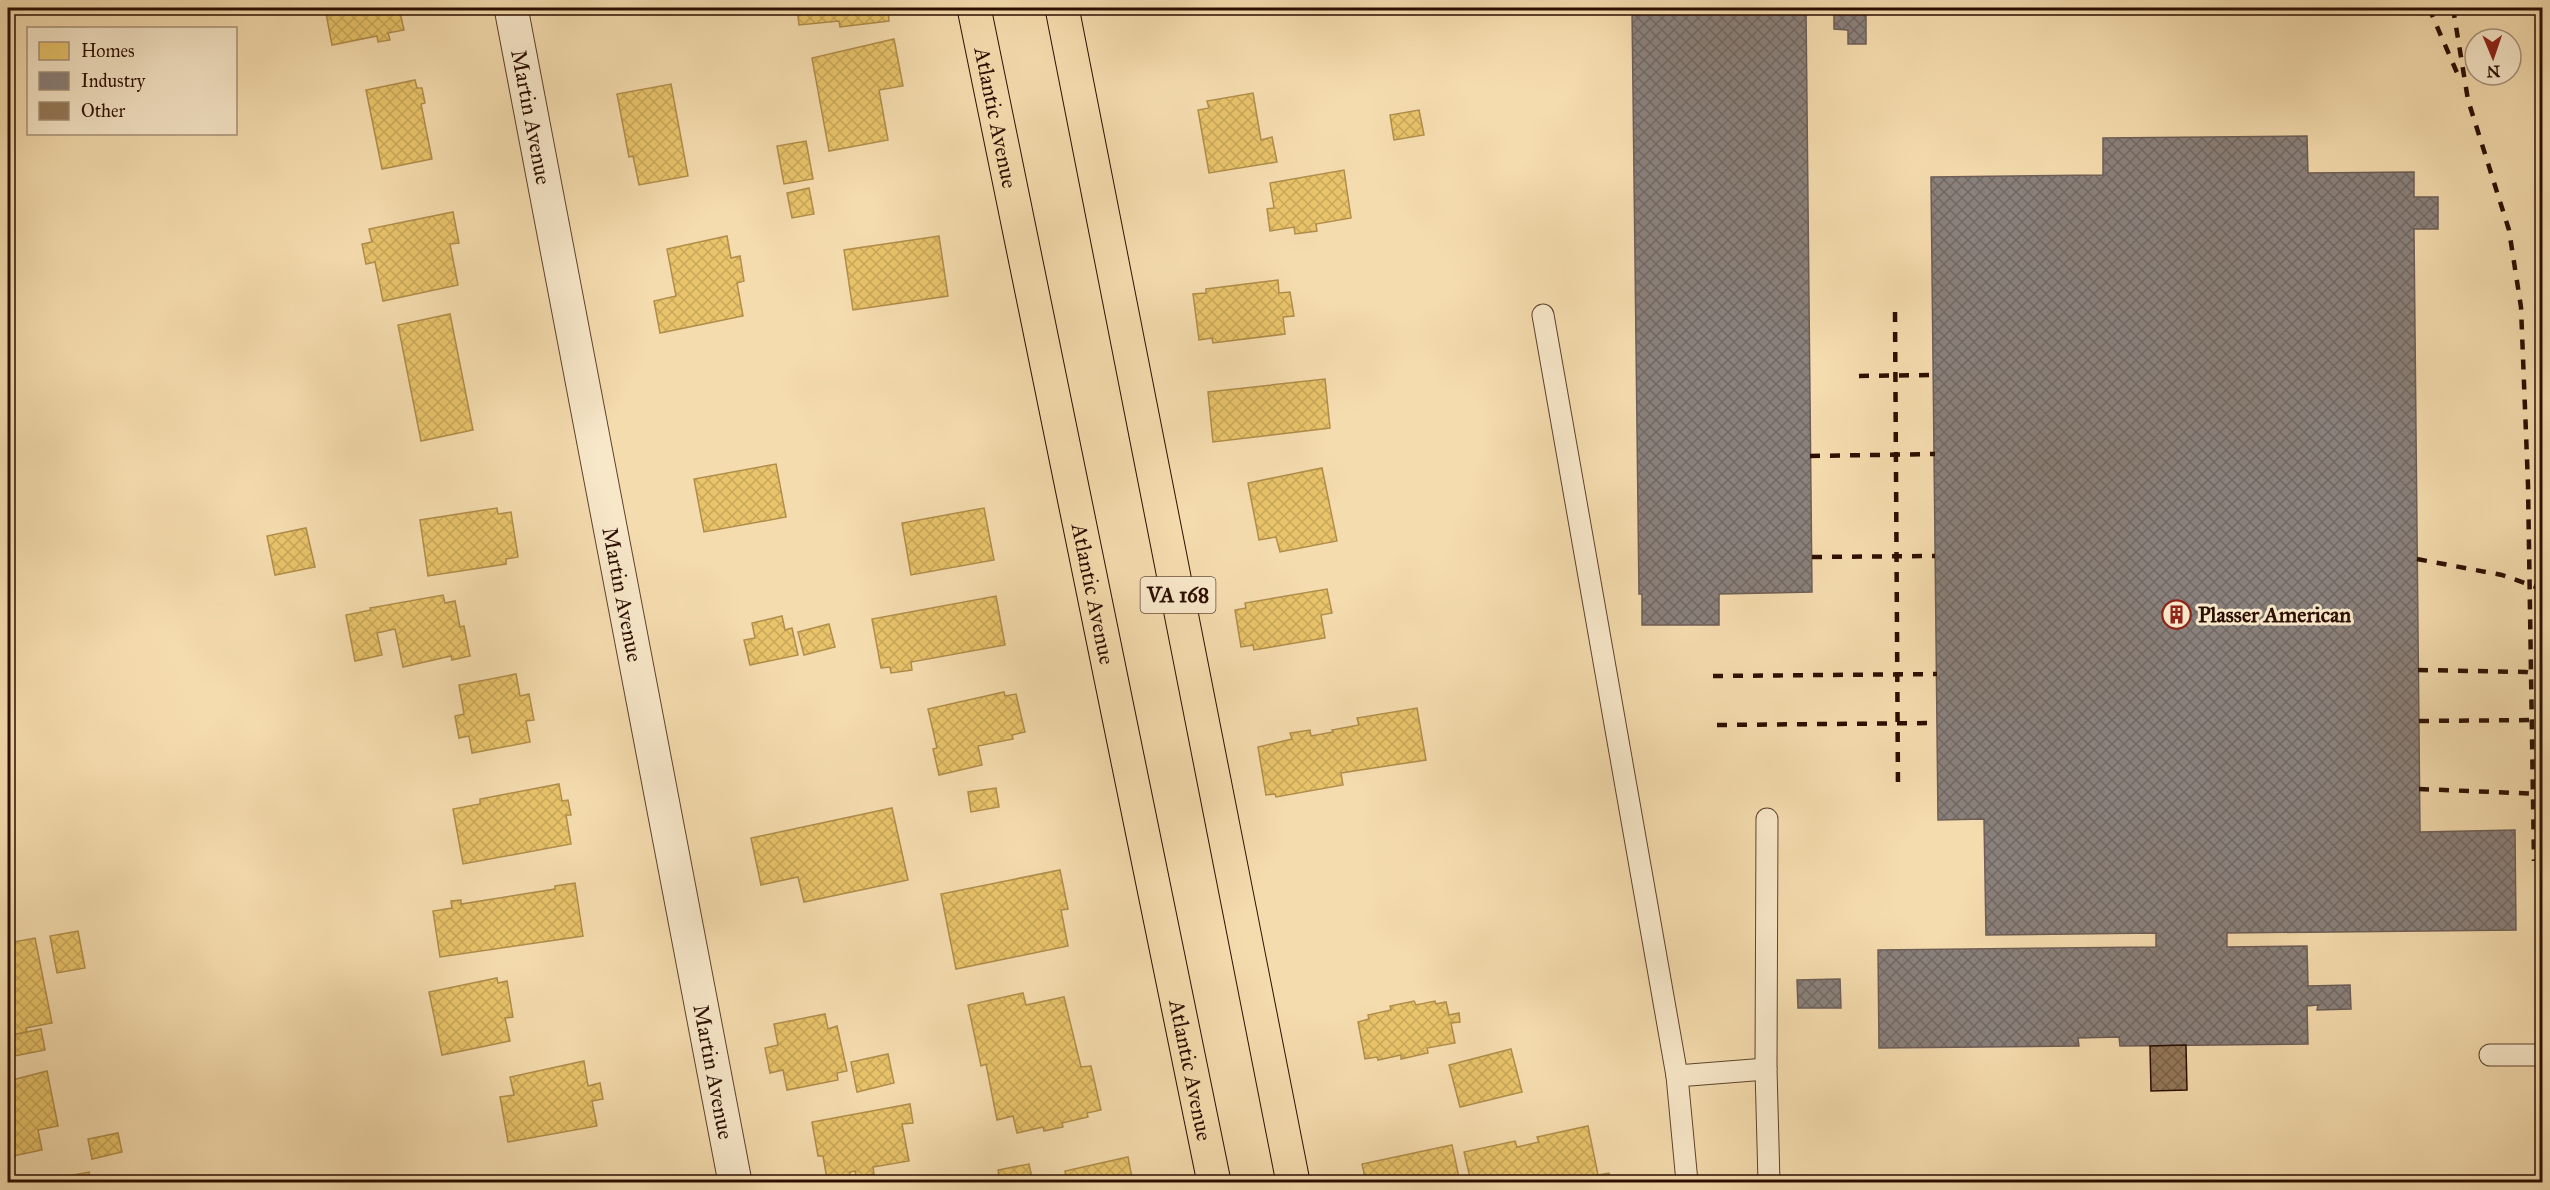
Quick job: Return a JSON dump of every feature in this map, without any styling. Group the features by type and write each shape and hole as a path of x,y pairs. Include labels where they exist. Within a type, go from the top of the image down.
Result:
{"main road":[{"name":"Atlantic Avenue","path":"974,8 1214,1182"},
{"name":"VA 168","path":"1062,8 1293,1182"}],"street":[{"name":"Martin Avenue","path":"512,8 735,1182"}],"lane":[{"path":"1543,315 1677,1076 1687,1182"},
{"path":"1767,819 1766,1069 1769,1182"},
{"path":"2490,1055 2542,1055"},
{"path":"1677,1076 1766,1069"}],"building: Homes":[{"path":"325,8 399,8 404,30 388,33 390,40 378,42 377,36 332,45"},
{"path":"797,8 888,8 889,21 840,27 839,21 799,25"},
{"path":"894,39 903,86 879,90 888,140 829,151 812,58"},
{"path":"415,80 417,88 422,88 425,103 421,104 432,159 382,169 366,90"},
{"path":"671,84 688,176 639,185 633,156 629,157 617,94"},
{"path":"1253,93 1261,140 1272,137 1277,162 1209,173 1198,110 1209,108 1207,101"},
{"path":"1419,110 1424,135 1394,140 1390,115"},
{"path":"806,141 813,179 784,184 777,146"},
{"path":"1344,170 1351,218 1316,224 1317,231 1295,234 1294,227 1270,231 1267,209 1274,208 1270,183"},
{"path":"809,188 814,214 792,218 787,193"},
{"path":"453,212 459,243 450,244 458,285 383,301 375,262 366,264 362,244 372,242 369,229"},
{"path":"727,236 731,258 740,256 744,281 737,283 743,316 660,333 654,301 676,296 667,249"},
{"path":"939,236 948,296 853,310 844,250"},
{"path":"1278,280 1279,293 1290,292 1294,316 1283,317 1285,334 1213,343 1212,338 1199,340 1193,294 1206,293 1206,289"},
{"path":"450,314 473,430 421,441 398,325"},
{"path":"1325,379 1330,428 1213,442 1208,392"},
{"path":"776,464 786,517 704,532 694,479"},
{"path":"1322,468 1337,541 1280,552 1276,537 1259,540 1248,483"},
{"path":"497,508 498,514 511,512 518,557 506,559 506,564 428,576 420,520"},
{"path":"984,508 994,560 911,575 902,523"},
{"path":"306,528 315,567 275,575 267,536"},
{"path":"1327,589 1332,613 1321,615 1325,638 1254,650 1253,645 1241,647 1235,610 1246,608 1245,603"},
{"path":"443,595 445,603 455,601 460,627 464,626 470,656 452,660 451,656 403,667 395,629 377,633 382,655 355,661 346,615 371,610 370,608"},
{"path":"996,596 1005,645 911,662 912,670 891,673 890,667 881,668 872,619"},
{"path":"782,616 785,630 792,628 798,655 750,665 744,640 755,638 752,623"},
{"path":"829,624 835,647 804,655 798,632"},
{"path":"516,674 520,696 529,694 534,720 526,721 530,742 472,753 469,736 459,738 455,716 464,714 459,685"},
{"path":"1004,692 1005,696 1016,694 1025,732 1012,735 1013,739 978,746 982,765 939,775 933,749 937,748 928,709"},
{"path":"1417,708 1426,760 1341,773 1343,785 1276,797 1275,794 1266,795 1258,747 1292,739 1290,733 1310,730 1311,736 1333,732 1332,730 1359,725 1357,718"},
{"path":"559,784 562,801 568,800 571,815 566,815 571,844 463,864 453,809 480,804 480,799"},
{"path":"996,788 999,807 971,812 968,792"},
{"path":"892,808 908,880 804,902 798,877 761,885 751,838"},
{"path":"1060,870 1068,909 1061,910 1068,946 956,969 941,894"},
{"path":"575,883 583,936 440,957 433,911 452,908 451,901 461,900 461,904 555,889 555,886"},
{"path":"78,931 85,968 57,973 50,936"},
{"path":"35,938 52,1023 26,1028 27,1032 8,1036 8,943"},
{"path":"497,978 498,983 507,981 513,1017 505,1018 510,1041 442,1055 429,992"},
{"path":"1023,993 1026,1005 1064,997 1081,1067 1091,1066 1101,1110 1087,1113 1088,1117 1062,1123 1063,1127 1044,1131 1043,1127 1017,1133 1013,1116 997,1120 986,1064 981,1066 968,1005"},
{"path":"1414,1001 1416,1005 1435,1001 1436,1004 1446,1002 1449,1015 1459,1013 1460,1022 1451,1023 1455,1043 1427,1048 1428,1053 1401,1059 1401,1055 1378,1060 1377,1057 1365,1059 1358,1022 1369,1019 1368,1015 1391,1010 1390,1006"},
{"path":"825,1014 828,1029 837,1026 847,1071 837,1073 838,1080 787,1090 783,1070 770,1073 765,1048 778,1045 774,1024"},
{"path":"41,1029 45,1050 9,1057 8,1036"},
{"path":"1511,1049 1522,1092 1460,1107 1449,1065"},
{"path":"888,1054 894,1083 857,1092 851,1062"},
{"path":"584,1061 588,1086 600,1083 603,1099 592,1101 597,1126 508,1142 500,1097 514,1095 510,1077"},
{"path":"47,1071 58,1126 38,1130 42,1150 8,1157 8,1081"},
{"path":"910,1104 913,1123 902,1124 909,1161 873,1167 874,1174 856,1177 855,1171 850,1172 850,1175 827,1179 823,1156 818,1156 812,1122"},
{"path":"1588,1126 1598,1175 1609,1173 1611,1182 1471,1182 1464,1152 1515,1141 1517,1147 1539,1142 1537,1137"},
{"path":"118,1133 122,1152 92,1159 88,1139"},
{"path":"1452,1145 1460,1182 1366,1182 1362,1164"},
{"path":"1128,1157 1132,1178 1143,1177 1145,1182 1056,1182 1055,1180 1066,1177 1065,1171"},
{"path":"1029,1164 1033,1182 1000,1182 998,1170"},
{"path":"89,1172 91,1182 35,1182"}],"building: Industry":[{"path":"1632,8 1806,8 1812,592 1719,594 1719,625 1642,625 1642,594 1639,594"},
{"path":"1834,8 1866,8 1866,44 1848,44 1848,30 1834,29"},
{"name":"Plasser American","path":"2307,136 2308,173 2414,172 2414,197 2438,197 2438,229 2414,229 2420,832 2515,830 2516,930 2227,933 2227,947 2307,946 2308,986 2350,985 2351,1009 2317,1010 2318,1005 2307,1006 2308,1044 2120,1046 2119,1037 2078,1038 2079,1046 1879,1048 1878,950 2156,947 2156,933 1986,935 1984,819 1938,820 1931,177 2103,175 2103,138"},
{"path":"1840,979 1841,1008 1798,1008 1797,980"}],"building: Other":[{"path":"2186,1045 2187,1090 2151,1091 2150,1046"}],"railway":[{"path":"2429,8 2458,75"},
{"path":"2453,8 2468,100 2509,230 2521,307 2528,484 2534,861"},
{"path":"1895,312 1898,791"},
{"path":"1859,376 1933,375"},
{"path":"1810,456 1935,454"},
{"path":"1812,557 1935,556"},
{"path":"2417,559 2502,575 2542,589"},
{"path":"2418,670 2526,672 2542,675"},
{"path":"1713,676 1937,674"},
{"path":"2419,721 2542,720"},
{"path":"1717,725 1937,723"},
{"path":"2419,789 2542,794"}],"place":[{"name":"Plasser American","path":"2177,614"}]}
